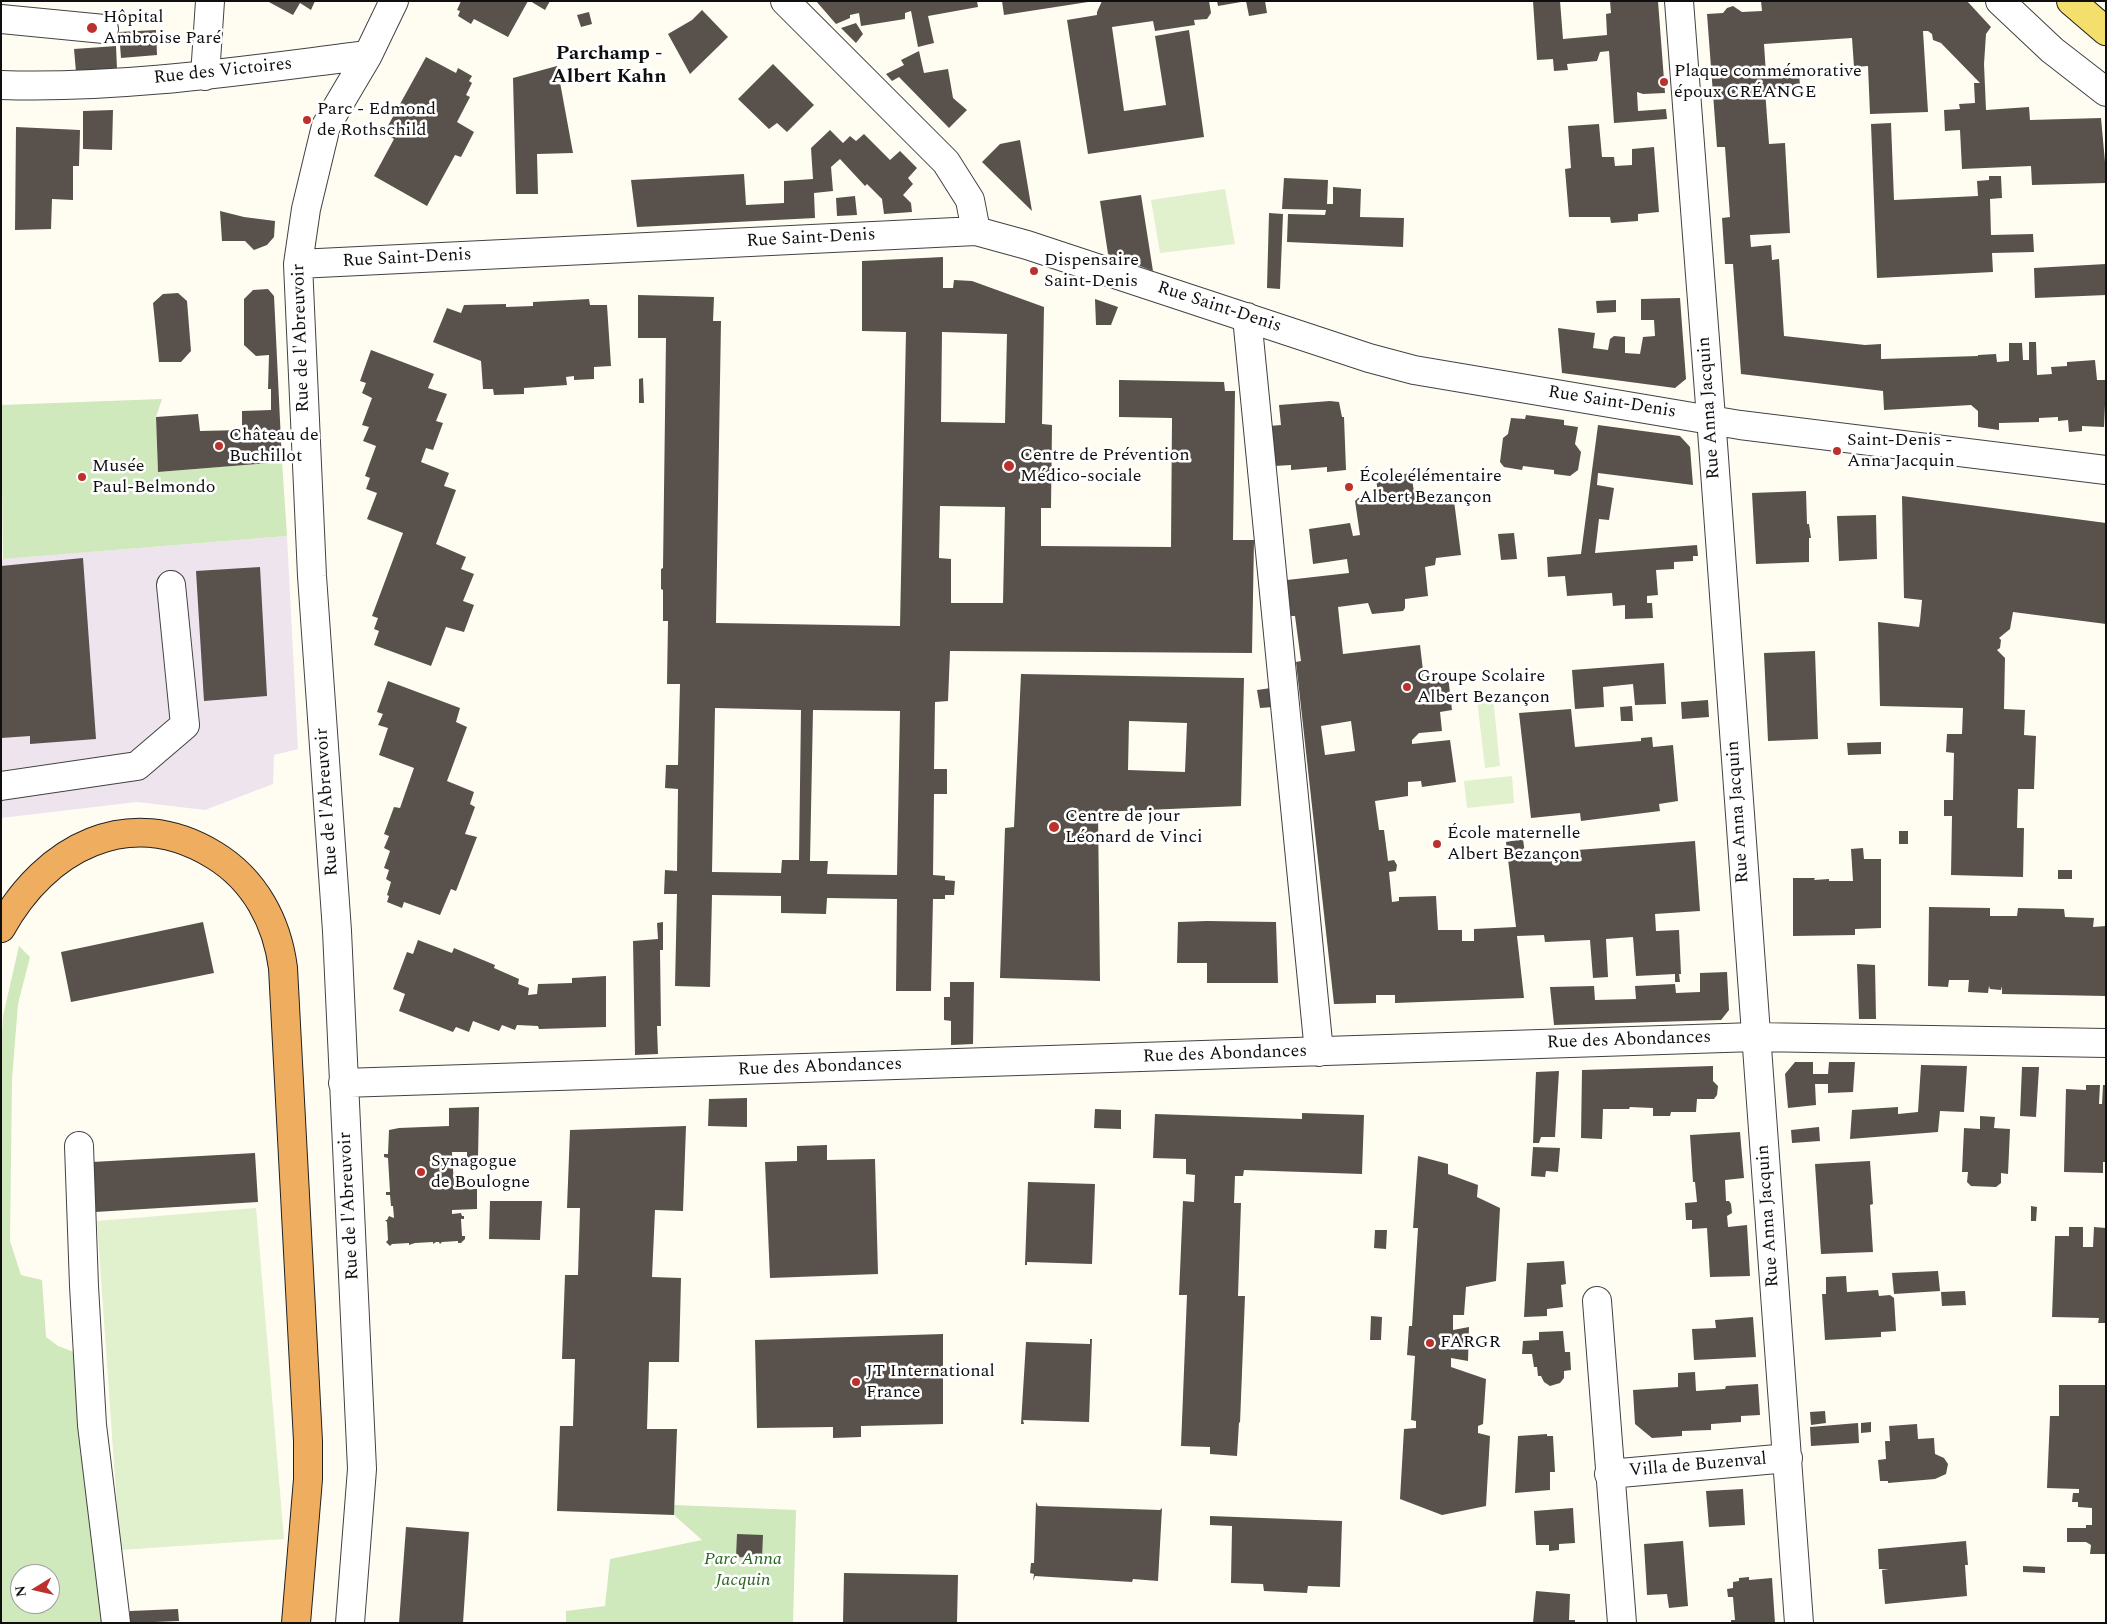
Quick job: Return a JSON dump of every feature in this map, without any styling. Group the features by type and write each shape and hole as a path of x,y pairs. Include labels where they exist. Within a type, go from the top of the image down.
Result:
{"highway":[{"path":"1,928 12,910 34,882 63,858 96,840 124,833 153,832 180,838 208,851 228,864 246,880 254,891 276,932 283,978 308,1442 306,1506 296,1623"}],"main road":[{"path":"2071,1 2106,31"}],"street":[{"path":"205,76 210,1"},
{"name":"Rue de l'Abreuvoir","path":"350,1623 362,1469 337,931 312,576 298,264 306,209 326,126 368,55 394,1"},
{"path":"785,1 946,162 970,200 976,231"},
{"name":"Rue Anna Jacquin","path":"1679,1 1799,1623"},
{"path":"2000,1 2052,50 2106,92"},
{"path":"1,19 104,29"},
{"name":"Rue des Victoires","path":"1,85 78,86 205,76 368,55"},
{"name":"Rue Saint-Denis","path":"298,264 976,231 1027,245 1370,358 1414,370 1711,420 2106,470"},
{"path":"1247,317 1319,1052"},
{"path":"1,786 138,766 185,725 171,585"},
{"name":"Rue des Abondances","path":"344,1083 1755,1037 2106,1043"},
{"path":"79,1146 84,1286 92,1425 116,1623"},
{"name":"Villa de Buzenval","path":"1597,1301 1622,1623"},
{"name":"Villa de Buzenval","path":"1609,1474 1788,1458"}],"shaded area":[{"path":"287,536 298,749 274,755 273,784 205,810 137,802 1,818 1,559"}],"green space":[{"path":"1225,189 1235,244 1160,253 1151,200"},
{"path":"162,399 156,417 158,472 282,462 287,536 3,559 1,405"},
{"path":"1493,697 1500,766 1485,768 1477,699"},
{"path":"1512,776 1514,803 1467,808 1464,781"},
{"path":"19,946 30,957 18,1004 12,1079 10,1241 21,1275 42,1280 46,1337 58,1346 74,1352 79,1384 89,1514 103,1623 1,1623 1,1054 3,1016"},
{"path":"256,1208 284,1539 120,1550 97,1221"},
{"name":"Parc Anna Jacquin","path":"674,1505 796,1510 793,1623 566,1623 566,1611 605,1606 610,1559 702,1540 674,1515"}],"building":[{"path":"267,1 315,1 311,10 300,3 293,15"},
{"path":"461,1 528,1 508,37 474,19 471,24 458,16 460,11 457,10"},
{"path":"530,1 550,1 545,10"},
{"path":"816,1 977,1 978,7 928,16 934,43 918,47 911,11 905,13 905,19 861,26 859,13 850,15 850,18 836,24"},
{"path":"1002,1 1088,1 1088,2 1004,15"},
{"path":"1102,1 1209,1 1211,13 1207,19 1194,20 1195,25 1155,31 1153,21 1112,27 1124,111 1166,105 1155,36 1189,30 1204,137 1088,154 1067,20 1097,15"},
{"path":"1217,1 1240,1 1241,2 1218,6"},
{"path":"1246,1 1265,1 1267,13 1249,16"},
{"path":"1533,1 1560,1 1563,39 1607,35 1606,14 1611,13 1610,1 1658,1 1665,93 1643,94 1637,92 1638,111 1666,109 1667,119 1614,123 1609,51 1600,52 1597,61 1567,64 1568,70 1554,71 1553,59 1537,60"},
{"path":"1761,1 1967,1 1991,27 1986,34 1984,64 1986,110 2029,107 2030,120 2101,118 2106,173 2106,183 2032,185 2031,166 1962,169 1960,130 1945,131 1944,110 1960,109 1959,104 1975,103 1974,83 1980,83 1941,43 1933,40 1932,34 1928,31 1923,31 1928,112 1870,114 1868,66 1854,67 1852,38 1764,44 1766,74 1799,71 1800,87 1765,90 1769,144 1785,143 1790,233 1750,235 1751,247 1771,245 1772,260 1779,259 1784,336 1865,345 1881,344 1881,359 1996,354 1997,362 2009,361 2009,343 2022,343 2023,360 2029,360 2029,342 2036,342 2037,375 2052,374 2051,367 2067,366 2067,362 2095,360 2097,380 2105,380 2106,383 2104,427 2082,426 2082,431 2069,432 2068,420 2058,421 2058,417 2039,418 2039,422 1999,423 1999,430 1978,427 1978,411 1971,405 1884,410 1883,391 1741,374 1733,264 1725,264 1722,218 1730,217 1725,147 1717,147 1707,14 1723,13 1727,8 1733,6 1742,12 1762,11"},
{"path":"702,10 728,37 690,74 668,34 692,20"},
{"path":"589,12 592,24 581,27 577,15"},
{"path":"856,23 863,34 856,43 841,28"},
{"path":"156,30 157,55 121,58 119,32"},
{"path":"116,46 117,69 76,72 74,49"},
{"path":"919,51 924,73 948,69 953,98 967,110 949,128 899,77 892,81 886,74 904,65 901,60"},
{"path":"426,57 456,73 458,68 472,76 469,81 472,83 466,95 470,97 457,122 474,132 461,157 455,155 427,206 374,176 394,139 384,133"},
{"path":"773,64 814,105 787,132 777,123 769,129 738,99"},
{"path":"557,66 573,153 537,154 538,194 516,194 513,78"},
{"path":"113,110 112,150 83,149 83,111"},
{"path":"1891,123 1894,200 1978,196 1977,181 1989,180 1989,176 2001,176 2002,198 1990,199 1991,235 2033,234 2034,252 1992,253 1993,272 1877,278 1871,124"},
{"path":"1599,124 1602,157 1614,157 1615,166 1632,165 1632,149 1654,147 1659,212 1638,214 1638,221 1611,223 1610,217 1569,217 1565,169 1571,168 1568,126"},
{"path":"16,127 80,130 79,166 73,166 73,200 52,199 51,229 15,230"},
{"path":"830,130 843,143 850,136 856,141 864,134 890,160 900,151 917,168 908,178 913,184 903,195 911,203 912,212 884,214 882,199 867,184 865,186 840,159 831,167 833,191 814,193 815,218 637,227 631,180 744,174 746,205 784,203 784,181 813,179 811,148"},
{"path":"1020,140 1032,211 982,162 1000,144"},
{"path":"1284,178 1328,180 1327,204 1333,204 1333,187 1361,189 1360,217 1404,218 1403,247 1287,242 1288,214 1325,215 1326,210 1282,209"},
{"path":"1141,195 1153,271 1108,254 1100,201"},
{"path":"855,196 857,215 837,216 836,198"},
{"path":"220,211 244,217 275,221 274,237 267,245 254,250 245,241 222,241"},
{"path":"1269,213 1283,214 1280,289 1267,288"},
{"path":"943,257 943,288 953,288 954,280 972,281 1044,307 1042,424 1052,425 1051,508 1041,508 1041,546 1171,547 1172,418 1119,417 1119,380 1224,382 1225,391 1235,391 1233,540 1254,540 1252,653 950,651 948,701 935,702 934,769 947,769 947,794 934,794 933,875 945,876 945,880 955,881 954,895 945,895 945,899 933,899 931,991 896,991 897,899 827,898 826,914 781,913 781,896 712,895 710,987 675,986 677,894 664,894 665,870 677,871 678,789 665,788 666,765 678,765 680,684 667,684 668,621 663,621 663,590 661,589 661,569 663,568 666,338 638,338 638,295 714,297 713,321 721,321 716,623 900,626 906,332 862,331 862,261","holes":["942,332 1007,334 1005,423 941,422","940,506 1005,507 1003,603 951,603 951,559 939,558","715,708 801,710 799,860 782,860 781,873 712,872","813,710 900,711 897,875 827,874 828,861 810,861"]},
{"path":"2106,264 2106,295 2035,298 2034,268"},
{"name":"Château de Buchillot","path":"268,289 274,296 282,462 158,472 156,417 198,414 200,431 242,430 242,411 271,410 271,389 268,389 269,355 256,356 244,345 244,299 253,290"},
{"path":"178,293 187,301 191,351 181,362 159,362 153,303 163,294"},
{"path":"1680,298 1686,379 1675,388 1562,373 1558,328 1595,333 1593,348 1608,350 1610,339 1614,336 1625,337 1625,353 1640,354 1643,337 1655,336 1654,320 1641,320 1641,299"},
{"path":"589,299 590,305 607,305 611,366 594,367 594,379 574,380 574,376 566,377 567,385 524,388 524,394 494,395 493,389 483,389 481,361 433,342 447,308 461,313 464,305 506,304 506,307 533,306 533,302"},
{"path":"1095,299 1118,307 1111,325 1096,325"},
{"path":"1616,300 1616,312 1597,313 1596,301"},
{"path":"371,350 434,374 428,388 447,394 436,421 443,423 433,450 426,448 421,462 449,473 444,486 456,490 436,544 466,557 461,569 474,574 463,601 474,605 464,632 446,627 431,666 374,645 379,631 374,629 378,618 372,616 403,533 367,519 377,493 366,489 370,478 365,476 376,446 363,441 369,427 362,425 372,398 362,393 366,383 360,381"},
{"path":"643,378 644,403 639,403 639,379"},
{"path":"1339,402 1342,417 1344,417 1346,470 1327,472 1327,467 1291,470 1291,465 1274,466 1269,426 1281,425 1279,405"},
{"path":"1526,415 1564,420 1564,425 1578,427 1575,444 1581,452 1578,470 1570,476 1554,474 1554,470 1523,466 1522,470 1504,467 1500,462 1503,438 1508,434 1511,418 1525,419"},
{"path":"1598,425 1680,436 1690,447 1693,485 1598,473 1597,485 1614,488 1609,520 1599,519 1595,553 1697,545 1698,556 1693,556 1693,561 1674,562 1674,569 1656,570 1658,595 1647,596 1647,603 1652,603 1653,618 1625,619 1625,605 1613,606 1612,593 1567,596 1565,576 1548,577 1547,557 1581,554"},
{"path":"1411,473 1415,498 1453,493 1461,555 1436,558 1435,565 1425,567 1428,596 1405,599 1403,611 1372,614 1368,603 1338,607 1343,654 1420,645 1424,679 1448,676 1452,710 1440,712 1442,731 1419,733 1412,740 1412,744 1450,740 1456,782 1422,787 1421,781 1408,782 1408,796 1375,801 1379,830 1384,830 1388,861 1394,860 1397,865 1396,871 1389,872 1392,902 1399,901 1399,897 1436,896 1438,930 1462,930 1462,941 1474,941 1474,929 1516,927 1506,842 1523,839 1525,854 1695,841 1700,911 1655,914 1656,931 1679,930 1680,982 1675,982 1675,974 1636,976 1633,937 1606,939 1608,977 1593,978 1590,940 1545,942 1544,935 1517,936 1524,998 1395,1003 1395,995 1376,995 1376,1003 1334,1004 1296,662 1301,661 1295,616 1291,616 1287,580 1349,573 1347,559 1313,564 1309,529 1350,523 1353,536 1360,535 1355,501 1358,498 1367,497 1372,500 1373,504 1379,502 1376,478","holes":["1351,721 1355,751 1325,755 1321,726"]},
{"path":"1806,491 1807,524 1809,524 1811,538 1809,538 1809,562 1756,564 1752,493"},
{"path":"1902,496 2106,523 2106,624 2013,612 2010,629 1999,638 2001,640 2000,648 1997,650 2005,658 2004,709 2025,710 2024,735 2036,736 2034,789 2018,789 2017,828 2024,828 2023,877 1951,875 1952,816 1944,816 1944,800 1953,800 1954,753 1946,752 1947,734 1962,734 1963,708 1880,706 1878,622 1919,627 1920,621 1922,600 1904,598"},
{"path":"1876,515 1877,559 1839,561 1837,516"},
{"path":"1514,533 1517,559 1501,560 1498,534"},
{"path":"83,558 96,739 30,744 30,736 1,738 1,566"},
{"path":"260,567 267,696 204,701 196,571"},
{"path":"1815,651 1818,739 1768,741 1764,653"},
{"path":"1664,663 1666,704 1635,705 1633,684 1603,687 1604,707 1575,709 1572,670"},
{"name":"Centre de jour Léonard de Vinci","path":"1021,674 1244,678 1241,806 1098,812 1100,981 1000,978 1005,828 1014,827","holes":["1129,721 1187,723 1185,772 1128,770"]},
{"path":"388,681 460,708 456,722 467,727 447,781 474,792 470,804 475,807 465,834 477,837 456,891 451,889 440,915 404,902 402,908 387,902 391,882 386,879 389,870 384,868 390,851 384,848 389,836 384,834 394,807 400,808 414,768 379,755 388,728 378,725 383,714 377,712"},
{"path":"1271,688 1273,707 1260,708 1257,690"},
{"path":"1708,700 1709,717 1682,719 1681,702"},
{"path":"1632,706 1633,721 1621,721 1620,707"},
{"path":"1571,709 1575,747 1641,741 1641,738 1652,737 1653,747 1673,745 1678,801 1659,804 1660,811 1581,821 1580,813 1531,818 1519,713"},
{"path":"1881,742 1881,754 1848,755 1847,743"},
{"path":"1899,831 1908,831 1908,844 1899,844"},
{"path":"1863,848 1864,859 1881,859 1881,928 1855,929 1855,935 1793,936 1793,878 1853,881 1851,849"},
{"path":"2058,870 2072,870 2072,879 2058,879"},
{"path":"1929,907 1990,908 1990,916 2017,916 2018,908 2064,909 2065,917 2094,918 2093,927 2106,926 2106,996 2002,994 2002,986 2001,990 1990,989 1989,986 1988,993 1968,992 1969,980 1949,980 1948,987 1928,986"},
{"path":"203,922 214,973 71,1002 61,952"},
{"path":"663,922 663,950 660,950 661,1026 657,1026 658,1054 635,1055 633,941 658,939 657,923"},
{"path":"1178,922 1276,922 1278,983 1207,983 1207,963 1177,963"},
{"path":"418,940 452,953 454,948 495,965 494,968 519,979 518,984 529,988 528,995 537,994 538,984 572,983 572,978 606,976 606,1027 539,1029 538,1026 517,1025 515,1030 502,1025 499,1031 473,1021 469,1032 456,1027 453,1032 399,1011 405,994 393,989 407,952 413,954"},
{"path":"1857,964 1875,965 1876,1019 1859,1019"},
{"path":"1727,972 1729,1010 1721,1020 1554,1025 1550,987 1594,986 1595,1000 1636,999 1635,986 1675,984 1676,993 1700,992 1700,973"},
{"path":"950,982 974,982 973,1044 951,1045 951,1021 944,1020 944,997 950,997"},
{"path":"1795,1062 1813,1062 1813,1074 1828,1074 1829,1062 1855,1062 1853,1092 1828,1093 1828,1084 1815,1084 1816,1105 1788,1108 1785,1074"},
{"path":"1921,1065 1967,1066 1964,1112 1940,1111 1938,1132 1850,1139 1852,1110 1898,1107 1898,1114 1918,1112"},
{"path":"1713,1066 1713,1081 1718,1086 1717,1095 1714,1099 1697,1099 1696,1112 1671,1112 1670,1116 1653,1116 1653,1108 1603,1109 1602,1139 1581,1138 1582,1070"},
{"path":"2022,1067 2039,1067 2036,1117 2020,1116"},
{"path":"1559,1071 1555,1137 1541,1137 1539,1143 1533,1143 1536,1072"},
{"path":"2086,1085 2100,1085 2099,1104 2102,1104 2103,1085 2106,1085 2106,1162 2103,1162 2103,1173 2064,1172 2066,1089 2086,1090"},
{"path":"747,1098 747,1127 708,1126 709,1099"},
{"name":"Synagogue de Boulogne","path":"479,1107 478,1159 467,1159 467,1152 452,1152 454,1186 477,1189 477,1209 452,1210 452,1214 461,1213 464,1216 464,1219 461,1219 462,1236 465,1236 465,1239 461,1243 458,1243 458,1241 442,1242 440,1244 436,1242 433,1244 433,1242 409,1245 409,1243 392,1244 390,1246 386,1242 388,1240 387,1222 385,1220 389,1216 394,1218 390,1195 386,1195 386,1192 390,1192 388,1158 384,1157 384,1154 388,1154 389,1130 449,1126 449,1108"},
{"path":"1095,1109 1121,1110 1121,1129 1094,1128"},
{"path":"1302,1113 1364,1115 1362,1174 1244,1170 1243,1176 1235,1176 1234,1203 1241,1203 1238,1296 1245,1296 1237,1456 1210,1454 1210,1447 1181,1446 1187,1295 1179,1295 1183,1201 1194,1202 1195,1175 1186,1174 1186,1159 1153,1158 1155,1114 1302,1119"},
{"path":"1980,1116 1995,1117 1994,1128 2010,1129 2008,1174 2001,1173 2001,1183 1996,1187 1971,1186 1967,1182 1968,1172 1962,1172 1964,1128 1980,1129"},
{"path":"686,1126 683,1211 655,1210 652,1277 681,1278 679,1362 649,1362 647,1429 677,1429 674,1515 557,1511 560,1426 573,1426 575,1359 562,1359 565,1275 578,1275 580,1208 567,1208 570,1130"},
{"path":"1819,1127 1820,1141 1792,1143 1791,1130"},
{"path":"1740,1132 1744,1178 1725,1180 1726,1201 1729,1201 1731,1204 1732,1213 1727,1216 1728,1227 1747,1225 1750,1276 1710,1277 1707,1228 1692,1229 1692,1220 1686,1220 1685,1203 1697,1202 1695,1182 1693,1182 1690,1135"},
{"path":"827,1145 827,1160 875,1159 878,1274 770,1278 765,1162 797,1161 797,1146"},
{"path":"1533,1147 1560,1148 1558,1172 1546,1171 1545,1177 1531,1176"},
{"path":"255,1153 258,1202 95,1212 92,1162"},
{"name":"FARGR","path":"1418,1156 1448,1164 1448,1174 1478,1185 1477,1197 1500,1208 1496,1281 1466,1287 1464,1315 1453,1315 1453,1330 1469,1327 1468,1361 1451,1358 1451,1367 1486,1379 1483,1424 1478,1426 1478,1433 1490,1436 1486,1506 1442,1515 1400,1499 1404,1429 1416,1428 1416,1421 1411,1420 1415,1356 1407,1355 1409,1326 1412,1326 1418,1228 1413,1228"},
{"path":"1870,1161 1873,1204 1870,1205 1873,1252 1821,1254 1815,1164"},
{"path":"1028,1182 1095,1184 1092,1264 1027,1262 1027,1265 1025,1265"},
{"path":"490,1201 542,1201 540,1240 489,1239"},
{"path":"2031,1206 2037,1207 2036,1221 2031,1221"},
{"path":"2069,1227 2083,1227 2083,1247 2093,1247 2094,1227 2106,1228 2106,1323 2098,1323 2099,1318 2052,1317 2055,1236 2069,1236"},
{"path":"1375,1230 1387,1230 1386,1249 1374,1248"},
{"path":"1564,1261 1566,1284 1561,1285 1563,1307 1547,1309 1547,1316 1524,1317 1527,1263"},
{"path":"1938,1271 1940,1291 1894,1294 1892,1273"},
{"path":"1846,1276 1847,1292 1878,1290 1879,1296 1890,1295 1894,1298 1896,1331 1881,1332 1881,1337 1825,1340 1822,1294 1826,1294 1826,1277"},
{"path":"1965,1291 1966,1305 1942,1306 1941,1292"},
{"path":"1371,1316 1382,1317 1381,1340 1370,1340"},
{"path":"1753,1317 1756,1357 1694,1360 1692,1329 1716,1328 1715,1320"},
{"path":"1563,1331 1565,1352 1570,1352 1571,1370 1564,1371 1564,1378 1560,1383 1550,1386 1544,1382 1541,1376 1538,1376 1532,1354 1522,1354 1523,1341 1539,1340 1539,1332"},
{"path":"943,1334 943,1424 861,1426 861,1437 833,1438 833,1427 757,1428 755,1340"},
{"path":"1090,1339 1092,1339 1089,1422 1023,1420 1024,1424 1021,1424 1026,1342 1090,1344"},
{"path":"1695,1372 1696,1391 1725,1389 1726,1386 1758,1384 1760,1415 1741,1416 1741,1422 1711,1424 1711,1430 1682,1431 1682,1436 1652,1438 1635,1424 1633,1390 1678,1387 1678,1373"},
{"path":"2059,1385 2106,1385 2106,1554 2090,1554 2091,1545 2086,1542 2067,1542 2067,1528 2086,1528 2086,1525 2092,1525 2092,1508 2078,1507 2078,1502 2072,1502 2073,1493 2079,1493 2079,1489 2047,1488 2050,1416 2059,1416"},
{"path":"1825,1411 1826,1423 1811,1425 1810,1412"},
{"path":"1871,1422 1871,1432 1861,1433 1861,1423"},
{"path":"1858,1423 1859,1443 1811,1446 1810,1427"},
{"path":"1917,1424 1918,1439 1934,1438 1935,1454 1944,1458 1948,1464 1946,1474 1935,1479 1888,1483 1888,1481 1880,1481 1878,1460 1886,1459 1885,1441 1890,1441 1889,1426"},
{"path":"1547,1434 1547,1436 1553,1436 1555,1472 1550,1472 1550,1490 1515,1493 1518,1436"},
{"path":"1743,1489 1745,1525 1709,1527 1706,1491"},
{"path":"1036,1502 1038,1506 1160,1510 1162,1508 1158,1581 1133,1579 1132,1582 1035,1576 1033,1581 1034,1574 1030,1573 1031,1563 1034,1563"},
{"path":"1573,1508 1575,1543 1559,1544 1559,1550 1549,1551 1549,1545 1536,1545 1534,1511"},
{"path":"1210,1516 1342,1521 1340,1587 1308,1586 1307,1593 1264,1591 1263,1584 1231,1583 1232,1526 1210,1525"},
{"path":"406,1527 469,1532 463,1623 399,1623"},
{"path":"737,1534 763,1535 762,1558 736,1557"},
{"path":"1683,1541 1688,1606 1669,1608 1667,1594 1647,1595 1644,1544"},
{"path":"1966,1541 1968,1565 1965,1565 1967,1596 1885,1604 1882,1570 1889,1569 1879,1569 1878,1549"},
{"path":"2023,1566 2045,1567 2045,1573 2023,1572"},
{"path":"844,1573 958,1575 957,1623 843,1623"},
{"path":"1749,1577 1749,1580 1772,1578 1775,1623 1731,1623 1731,1620 1735,1620 1733,1597 1728,1597 1727,1589 1733,1588 1733,1582 1739,1581 1739,1578"},
{"path":"1536,1591 1570,1594 1569,1620 1575,1620 1575,1623 1533,1623"},
{"path":"178,1609 179,1621 130,1623 130,1611"}],"place":[{"name":"Hôpital Ambroise Paré","path":"92,28"},
{"name":"Plaque commémorative époux CRÉANGE","path":"1664,82"},
{"name":"Parc - Edmond de Rothschild","path":"307,120"},
{"name":"Dispensaire Saint-Denis","path":"1034,271"},
{"name":"Château de Buchillot","path":"219,446"},
{"name":"Saint-Denis - Anna Jacquin","path":"1837,451"},
{"name":"Centre de Prévention Médico-sociale","path":"1009,466"},
{"name":"Musée Paul-Belmondo","path":"82,477"},
{"name":"École élémentaire Albert Bezançon","path":"1349,487"},
{"name":"Groupe Scolaire Albert Bezançon","path":"1407,687"},
{"name":"Centre de jour Léonard de Vinci","path":"1054,827"},
{"name":"École maternelle Albert Bezançon","path":"1437,844"},
{"name":"Synagogue de Boulogne","path":"421,1172"},
{"name":"FARGR","path":"1430,1343"},
{"name":"JT International France","path":"856,1382"}],"district":[{"name":"Parchamp - Albert Kahn","path":"609,66"}]}
